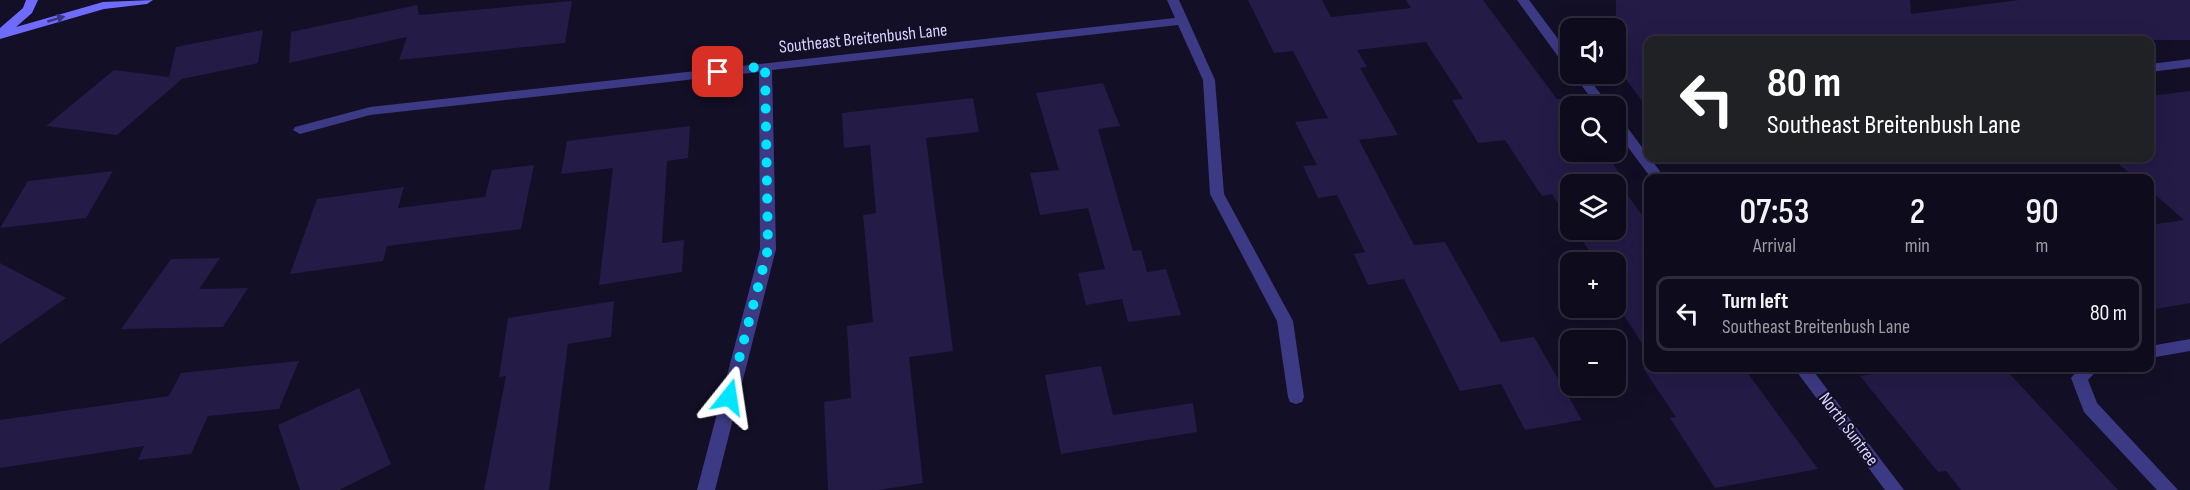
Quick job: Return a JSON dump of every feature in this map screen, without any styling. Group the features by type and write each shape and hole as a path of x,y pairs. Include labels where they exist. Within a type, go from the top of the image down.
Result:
{"main road":[{"path":"0,34 28,10 32,0"},
{"path":"0,34 103,6 147,0"}],"street":[{"path":"1173,0 1209,80 1217,194 1285,321 1296,398"},
{"path":"1523,0 1560,50"},
{"name":"Southeast Breitenbush Lane","path":"300,130 370,111 1182,21"},
{"path":"2154,68 2190,63"},
{"path":"706,490 768,249 765,66"},
{"path":"1587,84 1596,96"},
{"path":"1626,136 1644,160"},
{"path":"1632,144 1644,142"},
{"path":"1646,162 1655,174"},
{"path":"2154,351 2190,345"},
{"name":"North Suntree","path":"1805,372 1895,490"},
{"path":"2086,372 2079,378 2090,407 2169,490"}],"building":[{"path":"1248,0 1322,0 1331,17 1411,8 1406,0 1483,0 1557,99 1560,99 1560,162 1612,162 1620,174 1560,174 1560,206 1552,194 1542,196 1505,140 1478,143 1452,100 1463,99 1426,42 1357,50 1367,67 1360,68 1398,135 1359,140 1414,245 1445,242 1501,342 1534,337 1560,382 1560,396 1568,396 1582,420 1525,430 1501,384 1460,391 1404,279 1368,285 1354,254 1365,252 1337,195 1318,198 1303,166 1317,165 1295,122 1328,118 1293,51 1274,53"},
{"path":"1616,0 1910,0 1911,14 2019,0 2190,0 2190,40 2154,40 2154,36 1644,36 1644,104 1626,79 1626,18 1616,18"},
{"path":"572,1 565,43 399,60 407,37 289,63 291,32 417,5 419,15"},
{"path":"263,30 258,63 182,79 117,135 46,126 114,70 169,77 176,47"},
{"path":"1103,83 1120,126 1098,129 1133,251 1141,250 1147,272 1166,269 1181,315 1128,322 1122,299 1086,305 1078,273 1105,269 1088,208 1040,215 1030,173 1059,170 1036,93"},
{"path":"2190,91 2190,303 2154,309 2154,224 2184,220 2154,194 2154,174 2131,174 2116,162 2154,162 2154,96"},
{"path":"973,98 979,132 926,138 953,351 909,357 923,483 879,490 828,490 824,402 851,398 847,326 873,322 863,215 876,213 870,145 844,148 842,113"},
{"path":"690,126 688,158 667,161 662,243 684,240 682,272 599,285 613,168 561,174 567,141"},
{"path":"534,165 521,229 387,246 383,261 290,274 317,199 404,187 398,208 485,197 492,170"},
{"path":"113,171 86,218 0,228 28,181"},
{"path":"1626,193 1644,218 1644,347 1626,318 1626,252 1590,252 1582,240 1626,240"},
{"path":"220,258 199,289 248,288 223,327 121,329 171,259"},
{"path":"0,263 66,298 0,344"},
{"path":"614,301 611,337 568,344 549,490 484,490 506,376 499,377 508,318"},
{"path":"299,361 279,409 208,416 191,454 138,460 144,446 0,468 0,420 169,396 181,373"},
{"path":"1101,366 1113,415 1193,403 1197,432 1061,454 1045,375"},
{"path":"1646,372 1747,372 1818,469 1715,488 1670,418 1676,417"},
{"path":"1887,372 2008,372 2118,490 1961,490 1946,471 1938,472 1860,376"},
{"path":"359,388 391,464 339,490 300,490 278,425"}],"route":[{"path":"718,72 765,66 768,249 729,397"}]}
